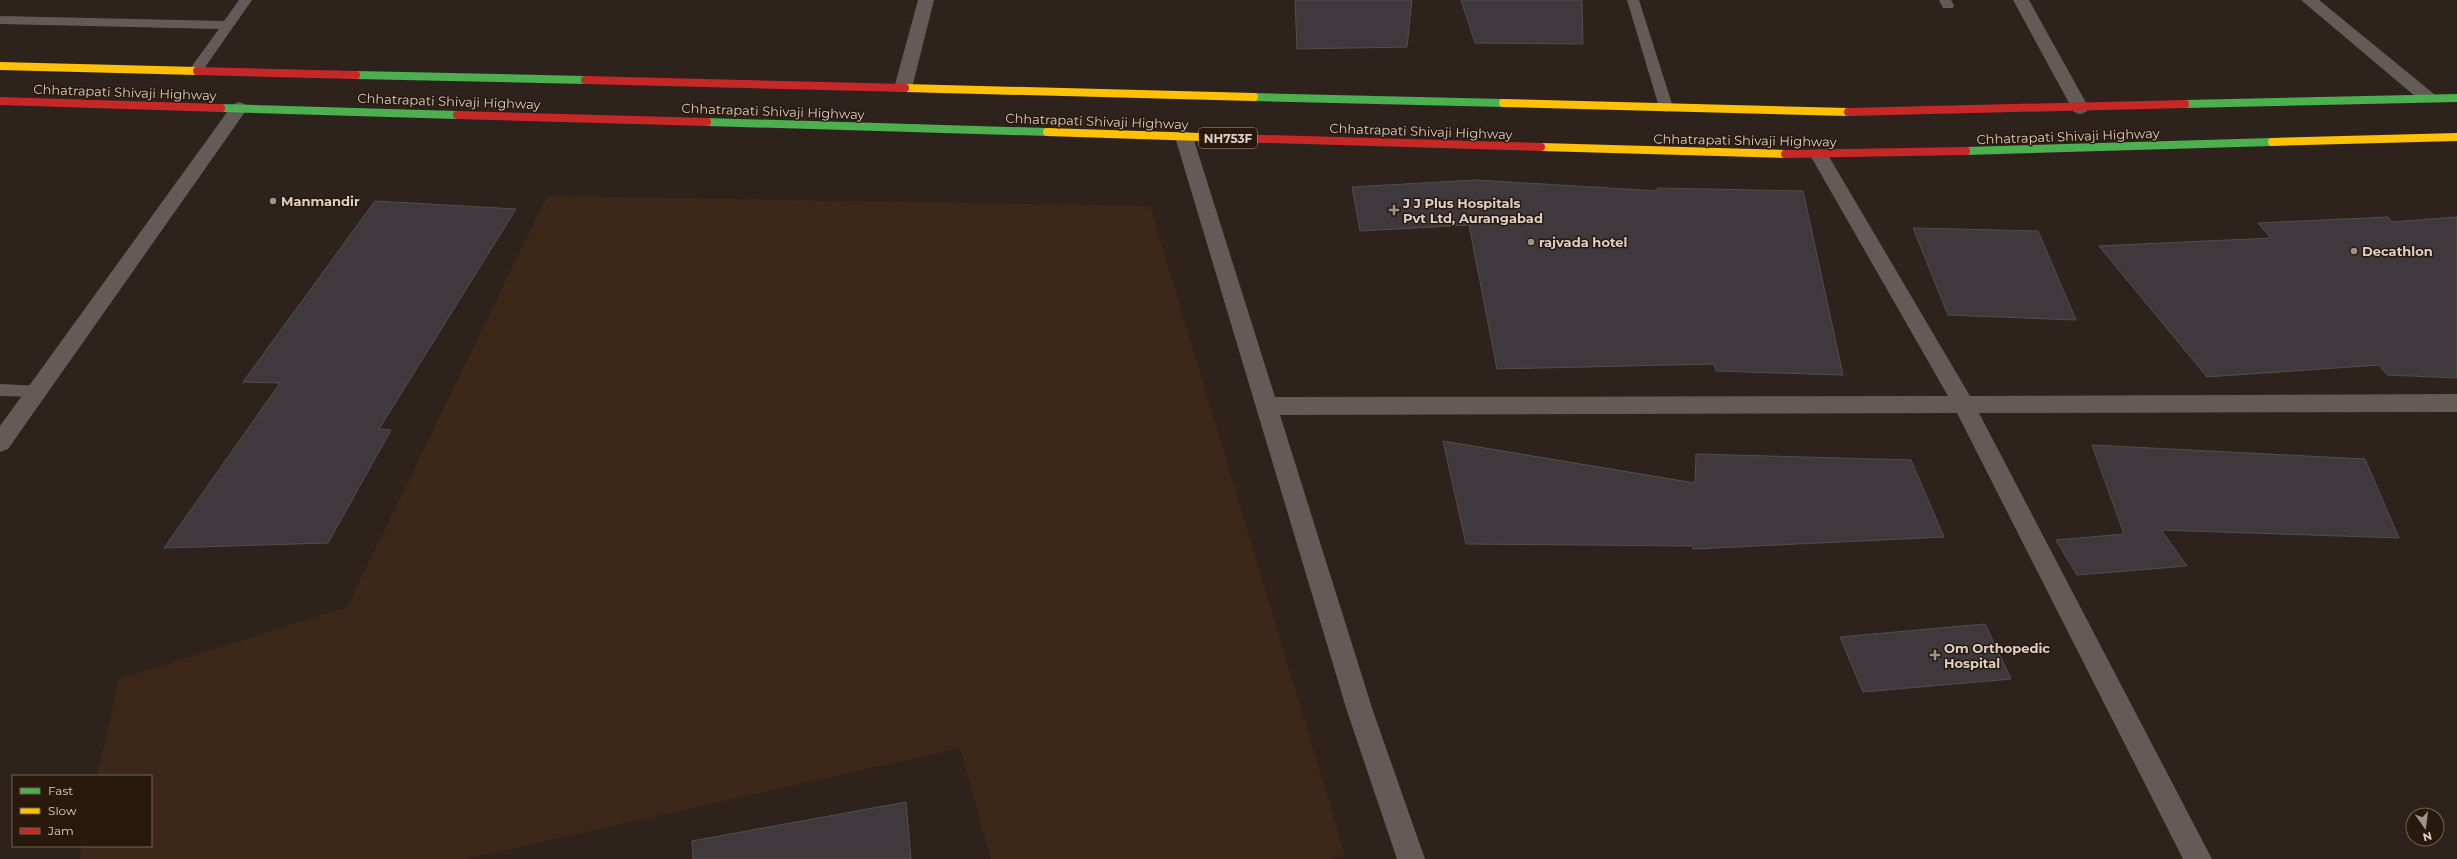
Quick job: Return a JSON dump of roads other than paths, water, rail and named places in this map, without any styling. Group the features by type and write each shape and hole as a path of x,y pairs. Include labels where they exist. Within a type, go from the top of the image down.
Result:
{"highway":[{"name":"Chhatrapati Shivaji Highway","path":"0,66 1856,112 2080,108 2457,98"},
{"name":"Chhatrapati Shivaji Highway","path":"0,101 1819,155 2457,137"}],"street":[{"path":"903,88 926,0"},
{"path":"2021,0 2080,108"},
{"path":"2309,0 2428,98"},
{"path":"0,443 239,108"},
{"path":"1184,136 1360,711 1411,859"},
{"path":"1819,155 1964,405 2198,859"},
{"path":"1267,406 2457,403"}],"lane":[{"path":"196,70 246,0"},
{"path":"1633,0 1666,107"},
{"path":"0,20 228,25"},
{"path":"0,390 37,392"}],"place":[{"name":"Manmandir","path":"273,201"},
{"name":"J J Plus Hospitals Pvt Ltd, Aurangabad","path":"1394,210"},
{"name":"rajvada hotel","path":"1531,242"},
{"name":"Decathlon","path":"2354,251"},
{"name":"Om Orthopedic Hospital","path":"1935,655"}]}
